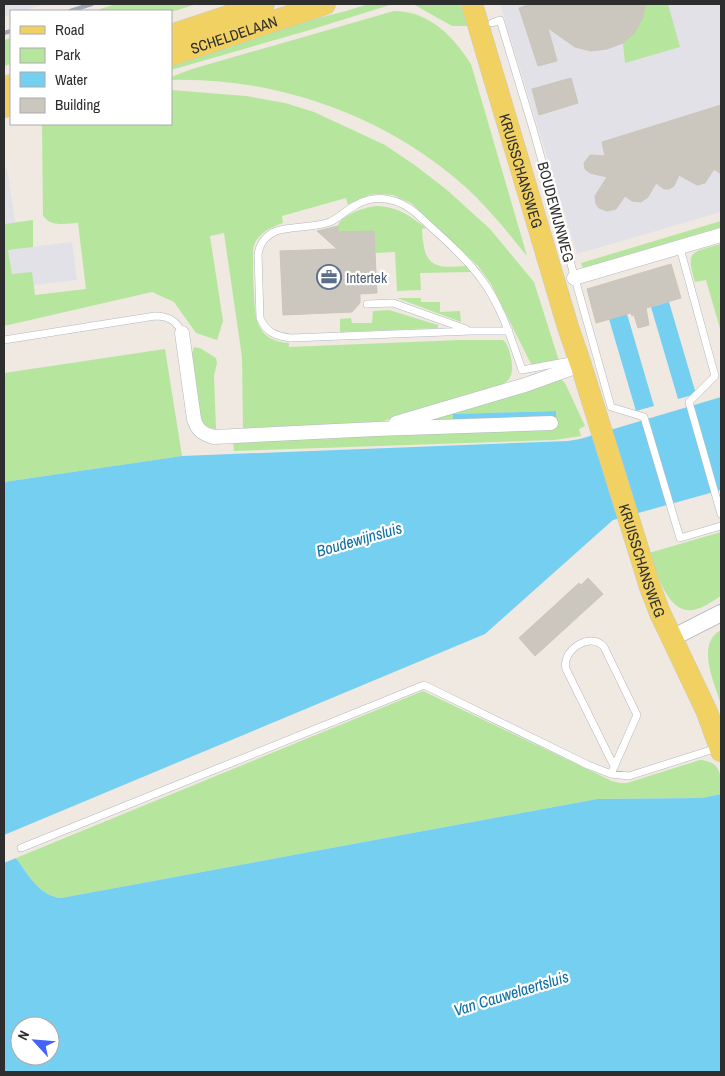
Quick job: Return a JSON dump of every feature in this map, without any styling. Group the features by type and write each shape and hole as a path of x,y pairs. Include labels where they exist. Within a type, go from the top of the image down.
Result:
{"main road":[{"name":"SCHELDELAAN","path":"172,35 264,4"},
{"name":"SCHELDELAAN","path":"172,55 325,4"},
{"name":"KRUISSCHANSWEG","path":"472,4 486,24 552,277 650,588 708,712 721,749"}],"street":[{"name":"BOUDEWIJNWEG","path":"574,278 721,235"},
{"path":"182,333 194,419 196,425 206,435 551,423"},
{"path":"376,429 525,385 580,362"},
{"path":"672,638 721,612"}],"lane":[{"name":"BOUDEWIJNWEG","path":"486,24 500,20 533,129 574,278"},
{"path":"509,332 472,331 278,337 264,327 260,318 258,254 260,247 268,235 276,231 325,223 337,218 356,205 372,199 391,200 409,207 469,264 489,291 509,332 522,370 580,362"},
{"path":"680,248 716,376 689,402 721,514"},
{"path":"574,278 611,408 644,417 680,538 721,526"},
{"path":"367,304 394,303 472,331"},
{"path":"4,340 155,316 171,319 178,324 182,333"},
{"path":"610,774 614,766 637,715 604,647 600,642 588,641 572,650 566,656 564,662 614,766"},
{"path":"21,848 424,685 610,774 620,776 638,774 721,749"}],"shaded area":[{"path":"4,4 46,4 25,10 10,10 10,15 4,17"},
{"path":"500,4 721,4 721,212 577,254"},
{"path":"7,168 15,222 4,224 4,169"},
{"path":"72,242 77,280 33,285 32,272 12,275 8,250"}],"green space":[{"path":"116,4 197,4 172,12 172,10 97,10"},
{"path":"369,4 393,4 172,70 172,65 306,21"},
{"path":"413,4 460,4 468,26 452,26"},
{"path":"645,4 668,4 680,47 625,63 623,43 643,17"},
{"path":"394,11 407,12 429,20 448,35 471,64 527,256 484,206 455,178 425,155 392,135 358,118 322,104 285,93 248,85 172,80 172,77 192,69"},
{"path":"10,38 10,64 4,66 4,40"},
{"path":"172,90 246,96 285,103 314,112 385,145 447,190 490,229 534,282 559,361 556,365 546,370 534,367 531,364 491,284 478,266 411,203 393,195 378,194 369,195 348,205 346,198 282,216 283,223 263,233 256,241 253,251 253,268 256,313 260,328 265,334 279,341 289,343 289,347 503,340 511,356 512,371 510,376 503,384 377,423 243,428 242,357 224,233 210,236 223,321 217,340 196,333 174,302 152,292 4,326 4,224 33,220 33,247 8,250 12,274 32,272 35,295 86,289 78,223 54,223 50,222 43,215 42,125 172,125"},
{"path":"376,206 397,210 426,228 422,229 423,241 428,257 432,262 445,267 466,266 472,272 420,273 421,290 397,291 395,252 375,253 373,231 352,231 352,248 338,249 337,230 341,221 355,212"},
{"path":"721,221 721,227 583,268 581,263"},
{"path":"721,244 721,332 706,280 695,282 691,258 697,251"},
{"path":"397,298 421,298 421,302 440,302 440,312 460,311 461,322"},
{"path":"389,310 438,325 438,328 340,332 340,319 351,318 352,323 372,323 373,311"},
{"path":"194,347 200,348 216,358 217,363 214,376 216,429 206,427 200,418 192,353"},
{"path":"165,349 182,456 4,482 4,373"},
{"path":"562,380 565,383 585,426 579,429 581,436 554,440 234,451 233,441 557,427 555,411 454,414 453,421 426,422 427,419"},
{"path":"721,532 721,596 693,610 684,609 676,605 664,590 649,553"},
{"path":"721,630 721,705 709,664 708,654 713,636"},
{"path":"423,691 612,781 620,783 627,783 700,760 713,763 719,771 721,794 702,798 597,799 61,898 40,889 16,858"}],"water":[{"path":"669,302 696,394 678,399 651,307"},
{"path":"627,314 654,406 636,411 609,319"},
{"name":"Boudewijnsluis","path":"721,397 721,490 613,520 485,634 4,835 4,482 182,456 568,441"},
{"path":"556,411 556,418 453,421 453,414"},
{"name":"Van Cauwelaertsluis","path":"721,794 721,1072 4,1072 4,863 16,858 40,889 61,898 597,799 702,798"}],"building":[{"path":"531,4 645,4 643,17 635,32 623,43 607,49 591,51 575,47 548,28 557,61 538,66 519,8"},
{"path":"571,78 578,103 539,115 532,89"},
{"path":"721,105 721,174 714,169 705,183 697,185 679,175 674,186 669,189 664,189 656,183 648,197 641,202 632,201 625,196 616,209 607,211 599,208 596,204 595,196 607,177 590,173 585,169 584,163 590,155 605,156 602,142"},
{"name":"Intertek","path":"338,226 338,232 374,231 377,293 360,294 360,303 352,312 283,315 280,251 337,249 317,231"},
{"path":"671,264 681,298 646,308 649,325 638,328 634,315 632,316 631,313 596,323 587,289"},
{"path":"588,578 603,594 535,656 519,638 579,583 581,585"}],"railway":[{"path":"73,10 92,4"},
{"path":"4,33 10,31"}],"place":[{"name":"Intertek","path":"329,277"}]}
